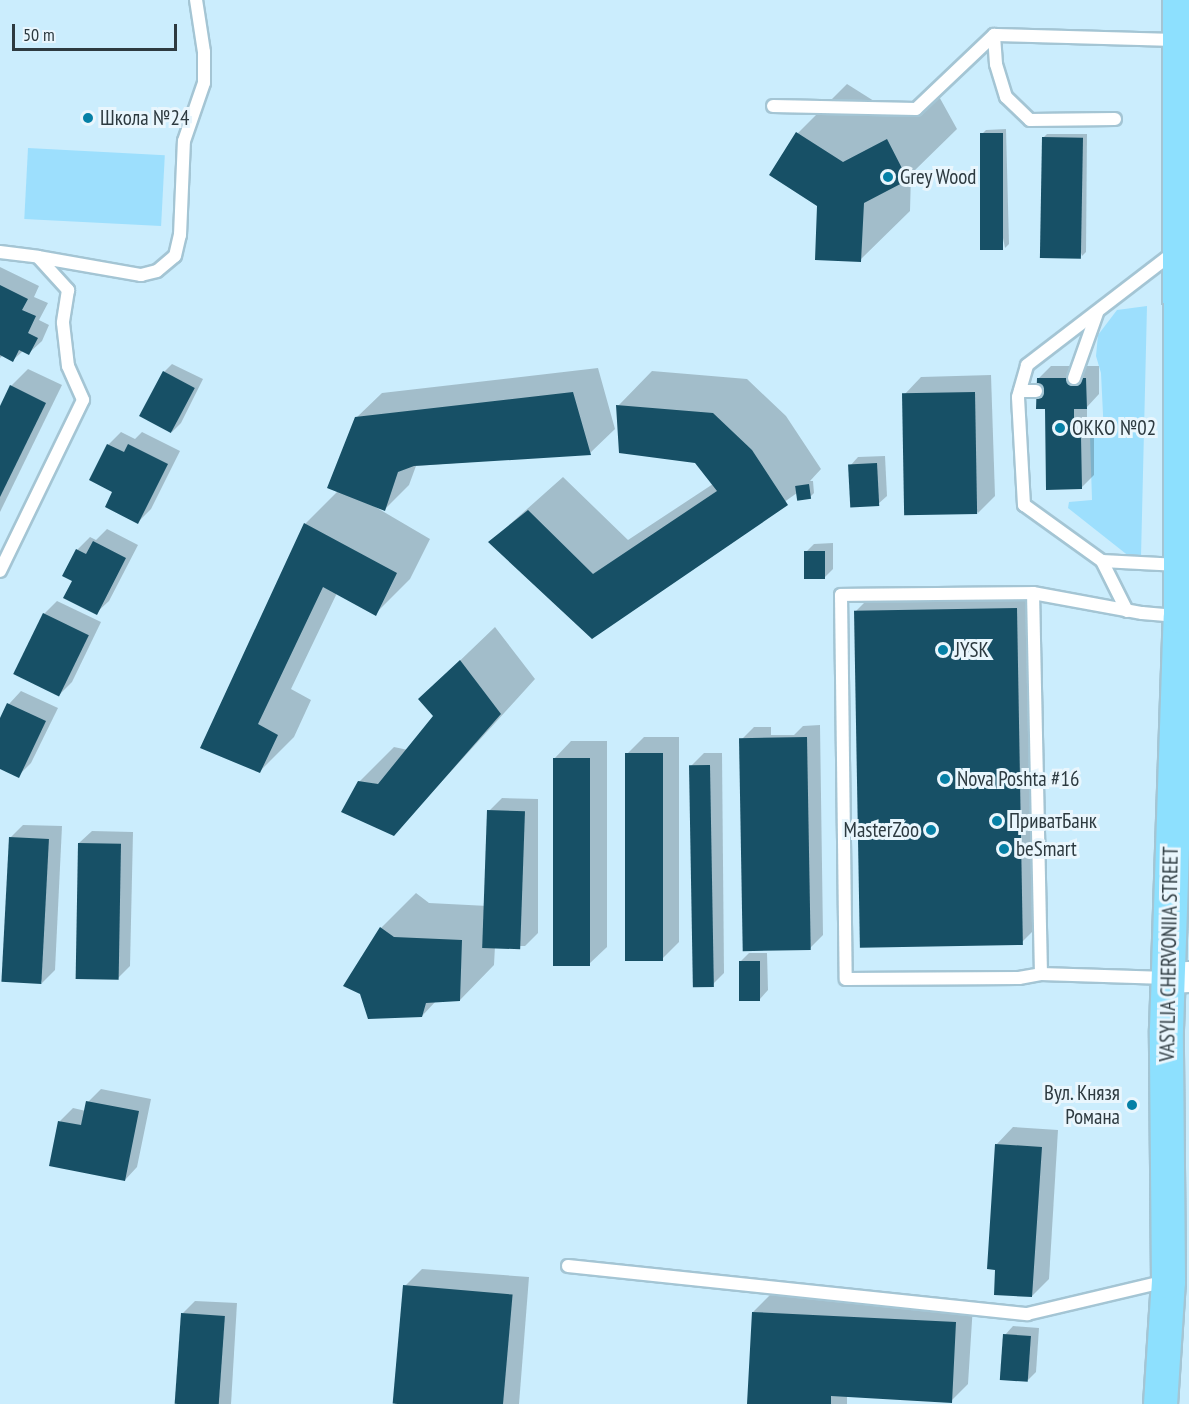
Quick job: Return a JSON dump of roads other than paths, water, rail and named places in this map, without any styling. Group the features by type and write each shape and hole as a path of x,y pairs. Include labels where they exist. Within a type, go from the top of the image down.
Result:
{"main road":[{"name":"VASYLIA CHERVONIIA STREET","path":"1160,1404 1168,1281 1178,977 1179,565 1184,248 1179,0"}],"lane":[{"path":"0,252 141,275 157,271 175,256 180,235 184,141 204,83 204,52 196,0"},
{"path":"773,106 916,109 994,35 1179,40"},
{"path":"994,35 996,64 1006,96 1030,120 1115,119"},
{"path":"1127,611 1102,561 1024,506 1020,391 1027,365 1184,248"},
{"path":"0,571 83,400 68,366 63,323 68,290 38,257"},
{"path":"1074,378 1098,312"},
{"path":"1020,391 1036,391"},
{"path":"1102,561 1179,565"},
{"path":"1034,593 1041,974"},
{"path":"1178,977 1041,974 1019,978 846,980 841,595 1034,593 1127,611 1180,616"},
{"path":"568,1266 1027,1314 1168,1281"}],"place":[{"name":"Школа №24","path":"88,118"},
{"name":"Grey Wood","path":"888,177"},
{"name":"ОККО №02","path":"1060,428"},
{"name":"JYSK","path":"943,650"},
{"name":"Nova Poshta #16","path":"945,779"},
{"name":"ПриватБанк","path":"997,821"},
{"name":"MasterZoo","path":"931,830"},
{"name":"beSmart","path":"1004,849"},
{"name":"Вул. Князя Романа","path":"1132,1105"}]}
